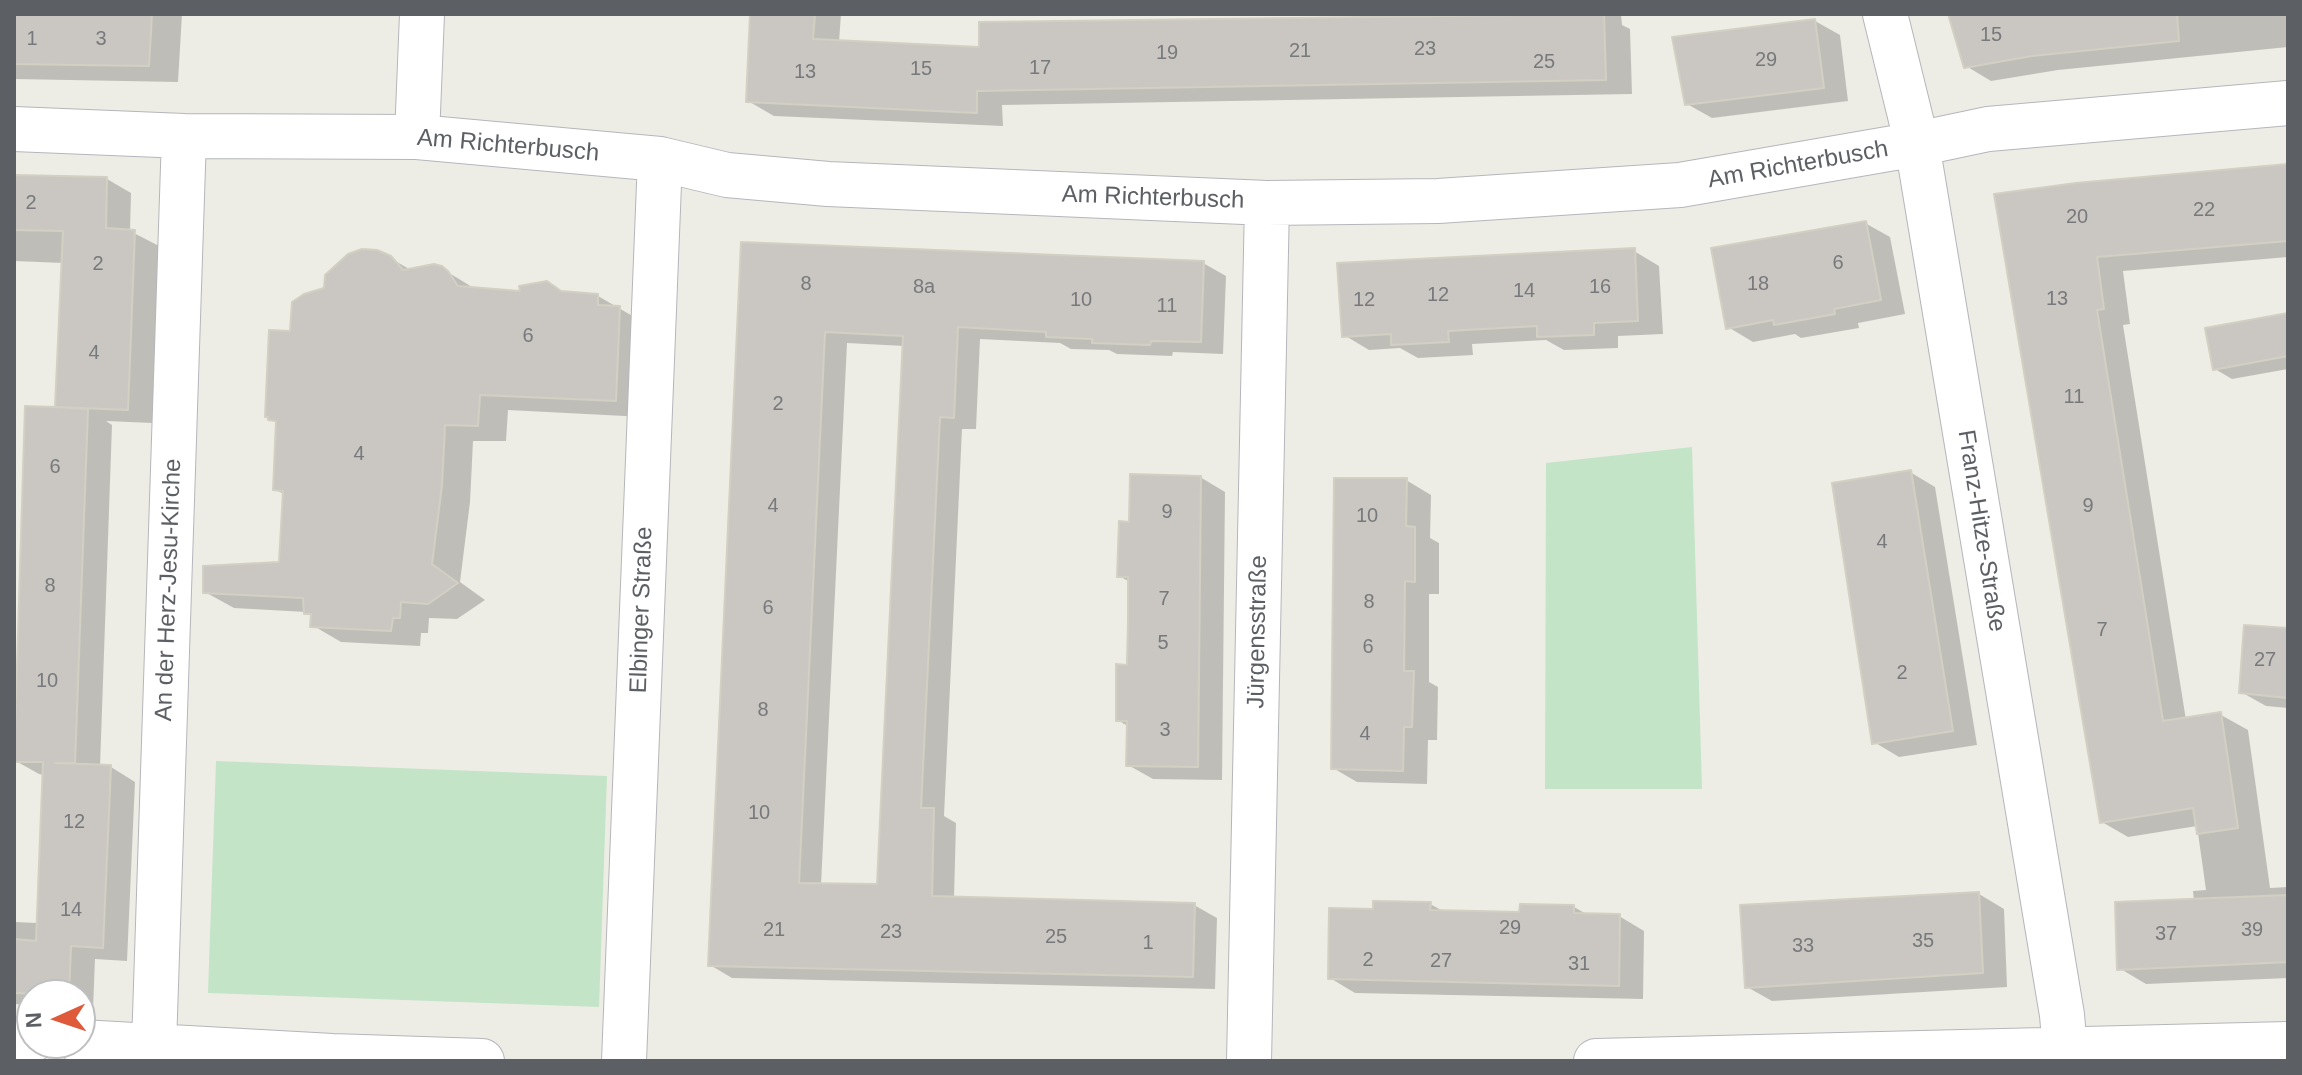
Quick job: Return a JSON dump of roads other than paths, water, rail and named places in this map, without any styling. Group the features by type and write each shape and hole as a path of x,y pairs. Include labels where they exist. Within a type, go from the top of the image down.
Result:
{"street":[{"path":"417,137 422,14"},
{"name":"Franz-Hitze-Straße","path":"1885,14 1917,144 2065,1050"},
{"name":"Am Richterbusch","path":"14,129 184,136 417,137 660,159 727,175 828,184 1267,203 1438,201 1680,185 1988,129 2288,103"},
{"name":"An der Herz-Jesu-Kirche","path":"154,1045 184,136"},
{"name":"Elbinger Straße","path":"624,1061 660,159"},
{"name":"Jürgensstraße","path":"1249,1061 1267,203"},
{"path":"96,1043 482,1061"},
{"path":"1596,1061 2288,1044"}]}
